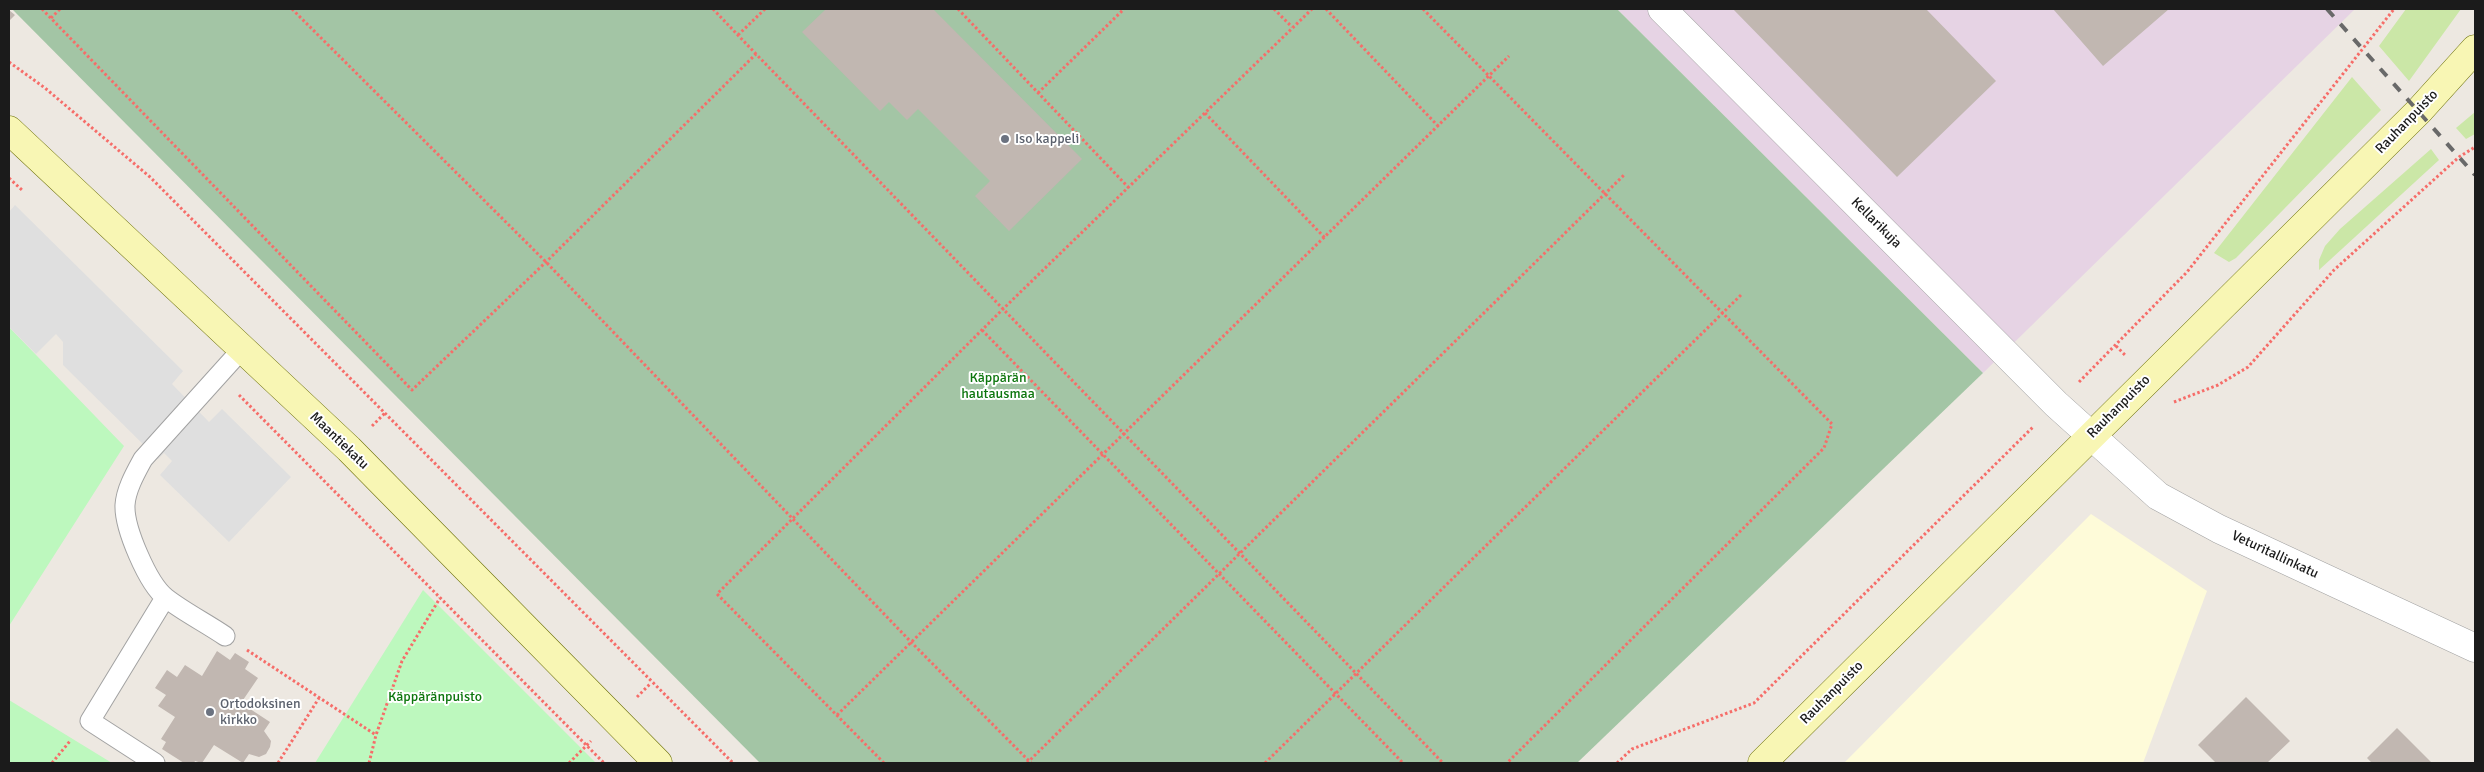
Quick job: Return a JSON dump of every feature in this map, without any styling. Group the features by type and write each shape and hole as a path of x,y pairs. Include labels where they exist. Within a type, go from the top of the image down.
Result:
{"main road":[{"name":"Rauhanpuisto","path":"1762,763 2419,111 2475,50"},
{"name":"Maantiekatu","path":"9,130 243,348 348,449 658,763"}],"street":[{"name":"Kellarikuja","path":"1662,9 2090,436"},
{"name":"Veturitallinkatu","path":"2090,436 2158,496 2219,529 2475,648"}],"lane":[{"path":"225,636 165,598 144,570 131,533 125,505 133,478 144,459 243,348"},
{"path":"155,763 90,721 165,598"}],"path":[{"path":"42,9 412,390 546,262 756,54"},
{"path":"51,18 60,9"},
{"path":"292,9 546,262 1029,762 1625,174"},
{"path":"713,9 1443,763"},
{"path":"738,35 765,9"},
{"path":"958,9 1129,188"},
{"path":"1038,92 1124,9"},
{"path":"1274,9 1292,27"},
{"path":"884,763 717,594 1003,309 1312,9"},
{"path":"1326,9 1438,127"},
{"path":"1423,9 1832,424 1824,448 1507,763"},
{"path":"1617,763 1632,749 1754,702 2116,346 2187,272 2394,9"},
{"path":"837,715 1125,435 1509,56"},
{"path":"9,62 46,88 150,177 733,763"},
{"path":"1205,113 1325,238"},
{"path":"2167,408 2173,402 2218,385 2248,367 2334,270 2459,157 2475,147"},
{"path":"9,178 30,197"},
{"path":"1265,763 1742,294"},
{"path":"982,330 1218,576 1403,763"},
{"path":"219,375 604,763"},
{"path":"369,763 376,735 402,661 440,598"},
{"path":"225,636 376,735"},
{"path":"278,763 319,698"},
{"path":"569,763 586,745"}],"shaded area":[{"path":"1617,9 2355,9 1983,373"},
{"path":"15,205 183,371 172,384 209,422 222,409 291,477 229,542 160,475 172,461 164,453 158,459 63,365 63,342 56,334 36,354 9,327 9,212"},
{"path":"2091,514 2207,591 2143,763 1844,763"}],"green space":[{"name":"Käppärän hautausmaa","path":"12,9 1617,9 1983,373 1577,763 760,763"},
{"path":"2406,9 2461,9 2409,81 2379,46"},
{"path":"2352,77 2381,110 2236,258 2229,262 2214,253"},
{"path":"2475,112 2475,134 2466,139 2456,128"},
{"path":"2431,149 2439,160 2319,270 2319,260 2325,246 2340,229"},
{"path":"9,327 124,446 9,626"},
{"name":"Käppäränpuisto","path":"423,590 596,763 315,763"},
{"path":"9,700 112,763 9,763"}],"building":[{"name":"Iso kappeli","path":"823,9 933,9 1082,159 1009,231 975,196 990,181 918,109 907,120 889,102 880,111 802,32 825,10"},
{"path":"1733,9 1926,9 1996,81 1897,177"},
{"path":"2053,9 2169,9 2103,66"},
{"path":"9,10 15,15 9,21"},
{"name":"Ortodoksinen kirkko","path":"217,651 230,660 235,653 249,662 245,669 258,678 241,703 270,722 264,731 271,741 270,747 266,754 259,757 249,754 243,763 214,745 202,763 195,761 194,763 184,763 162,749 166,742 161,739 175,717 158,706 166,695 155,688 167,670 177,677 185,665 202,676"},
{"path":"2246,697 2290,741 2267,763 2216,763 2198,745"},
{"path":"2397,728 2432,763 2372,763 2367,758"}],"railway":[{"path":"2327,9 2475,175"}],"place":[{"name":"Iso kappeli","path":"1005,139"},
{"name":"Ortodoksinen kirkko","path":"210,712"}]}
